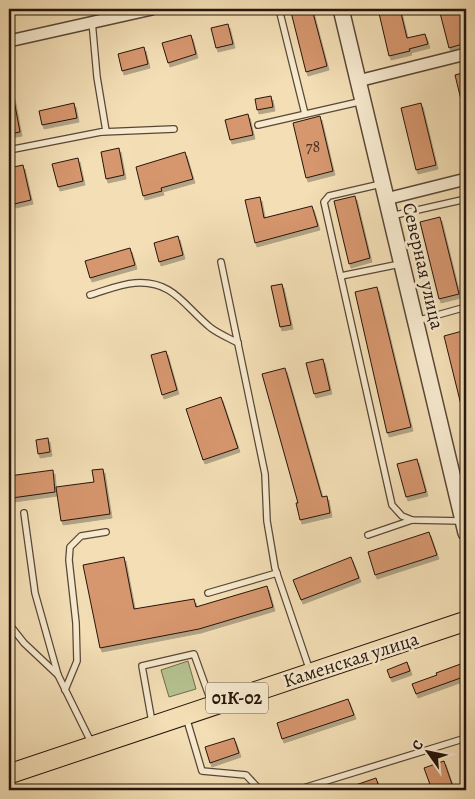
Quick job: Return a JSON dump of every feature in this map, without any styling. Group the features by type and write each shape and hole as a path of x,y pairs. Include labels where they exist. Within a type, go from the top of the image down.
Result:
{"main road":[{"name":"Каменская улица","path":"9,774 466,621"}],"street":[{"path":"9,41 92,21 120,12 152,9"},
{"name":"Северная улица","path":"341,9 464,517"},
{"path":"358,81 466,54"},
{"path":"386,199 466,179"}],"lane":[{"path":"279,9 305,114"},
{"path":"92,21 97,77 106,131 102,132"},
{"path":"258,125 363,101"},
{"path":"9,150 102,132 174,129"},
{"path":"383,184 329,196 324,202 392,506 402,516 412,520"},
{"path":"391,216 466,199"},
{"path":"221,262 264,474 266,521 276,573 311,673"},
{"path":"341,276 402,264"},
{"path":"90,295 133,283 156,284 174,292 191,311 213,329 238,342"},
{"path":"416,321 466,306"},
{"path":"24,513 35,593 58,675 93,746"},
{"path":"368,535 412,520 464,517"},
{"path":"65,690 77,660 76,623 69,560 70,547 81,536 106,532"},
{"path":"208,593 276,573"},
{"path":"9,624 24,643 58,675"},
{"path":"153,726 142,666 194,654 213,706"},
{"path":"186,715 202,771 246,775 260,790"},
{"path":"297,790 466,738"}],"green space":[{"path":"188,661 196,689 169,697 161,670"}],"building":[{"path":"312,9 327,66 306,72 291,12"},
{"path":"378,9 400,9 407,38 425,34 428,44 389,56"},
{"path":"439,9 461,9 466,31 466,43 449,48"},
{"path":"228,24 233,44 216,48 211,28"},
{"path":"191,35 196,54 168,63 162,43"},
{"path":"144,47 148,64 122,71 118,54"},
{"path":"466,72 466,107 463,108 455,75"},
{"path":"13,95 20,132 9,134 9,96"},
{"path":"271,96 273,107 257,110 255,99"},
{"path":"74,103 77,118 42,125 39,111"},
{"path":"421,103 436,165 416,170 401,108"},
{"path":"248,114 253,135 230,140 225,120"},
{"path":"320,116 333,171 306,178 293,123"},
{"path":"119,148 124,175 106,179 101,152"},
{"path":"185,152 193,179 161,188 162,191 143,196 136,167"},
{"path":"78,158 83,181 58,187 52,164"},
{"path":"23,165 31,200 14,204 9,180 9,168"},
{"path":"355,196 370,258 349,264 334,201"},
{"path":"260,197 264,218 312,206 318,226 255,243 245,200"},
{"path":"440,217 459,294 439,299 420,222"},
{"path":"178,236 183,255 159,262 154,243"},
{"path":"130,248 135,265 90,278 85,261"},
{"path":"282,284 291,325 280,327 271,286"},
{"path":"377,287 411,427 387,433 355,292"},
{"path":"466,330 466,413 463,413 444,336"},
{"path":"166,351 177,390 162,395 151,355"},
{"path":"323,359 330,390 314,394 306,363"},
{"path":"285,368 322,497 327,496 330,513 300,520 296,503 298,503 262,374"},
{"path":"221,397 238,448 203,460 186,409"},
{"path":"48,438 50,452 38,454 36,440"},
{"path":"417,459 426,492 406,497 397,464"},
{"path":"103,469 110,514 61,521 56,487 94,482 92,470"},
{"path":"53,470 55,492 12,498 9,476"},
{"path":"429,532 437,555 375,575 368,552"},
{"path":"124,557 134,609 194,599 196,607 267,586 273,607 199,629 100,648 83,565"},
{"path":"351,557 359,578 301,600 293,580"},
{"path":"407,662 410,671 390,678 387,670"},
{"path":"466,662 466,676 416,694 412,684"},
{"path":"348,699 354,715 282,739 277,723"},
{"path":"234,738 239,753 210,763 205,747"},
{"path":"444,761 454,790 432,790 424,768"},
{"path":"376,778 380,790 344,790 344,789"}]}
